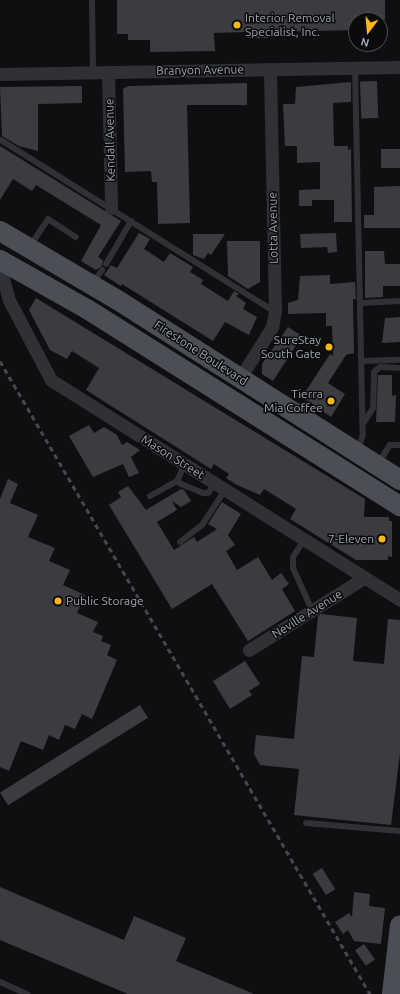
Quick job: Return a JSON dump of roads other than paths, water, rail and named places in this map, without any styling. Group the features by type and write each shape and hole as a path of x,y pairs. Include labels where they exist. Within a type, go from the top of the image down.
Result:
{"main road":[{"name":"Firestone Boulevard","path":"0,231 29,247 97,277 240,378 400,480"},
{"name":"Firestone Boulevard","path":"0,260 80,305 163,356 400,506"},
{"path":"163,356 191,362 219,379 240,378"},
{"path":"392,994 400,925"}],"street":[{"name":"Branyon Avenue","path":"0,74 400,67"},
{"name":"Lotta Avenue","path":"240,378 272,327 275,311 270,69"},
{"name":"Kendall Avenue","path":"108,72 111,208"},
{"name":"Mason Street","path":"0,267 8,300 51,380 400,600"},
{"name":"Neville Avenue","path":"249,650 364,578"}],"lane":[{"path":"92,0 93,72"},
{"path":"355,68 363,425 363,435 356,452"},
{"path":"1,140 275,311"},
{"path":"29,247 48,219 76,237"},
{"path":"106,264 131,221"},
{"path":"360,303 400,301"},
{"path":"362,361 400,360"},
{"path":"363,425 373,408 374,372 380,366 400,368"},
{"path":"378,465 390,446 400,445"},
{"path":"150,496 177,481 185,464"},
{"path":"177,481 195,492 208,493 220,487"},
{"path":"180,542 202,525 220,487"},
{"path":"304,540 293,557 293,568 312,610"},
{"path":"306,823 400,831"},
{"path":"0,982 27,994"}],"railway":[{"path":"0,361 370,994"}],"place":[{"name":"Interior Removal Specialist, Inc.","path":"237,25"},
{"name":"SureStay South Gate","path":"329,347"},
{"name":"Tierra Mia Coffee","path":"331,401"},
{"name":"7-Eleven","path":"382,539"},
{"name":"Public Storage","path":"58,601"}]}
